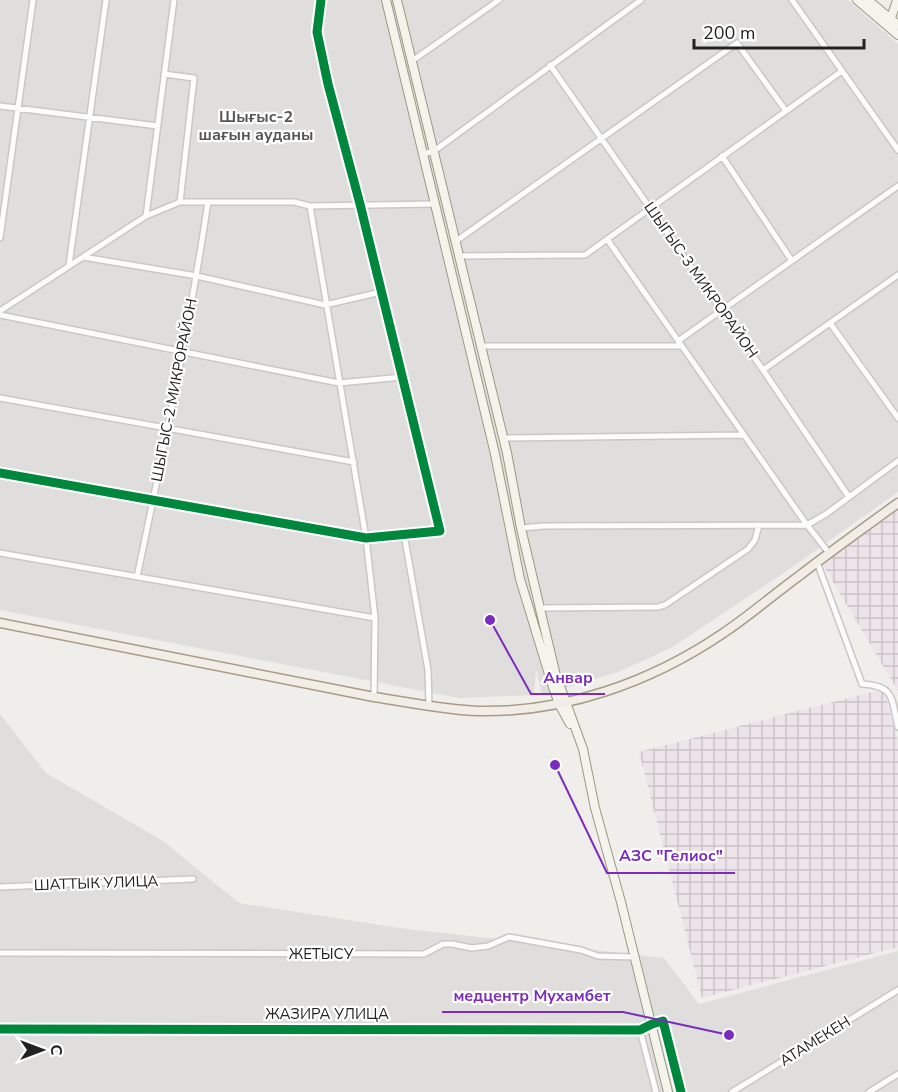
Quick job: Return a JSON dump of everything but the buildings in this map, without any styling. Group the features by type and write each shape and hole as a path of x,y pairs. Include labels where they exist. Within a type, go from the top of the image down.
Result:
{"main road":[{"path":"386,0 495,454 520,579 562,703 583,749 595,808 669,1092"},
{"path":"397,0 507,453 521,528 562,703"},
{"path":"857,0 889,22 898,25"},
{"path":"868,0 898,35"},
{"path":"889,22 897,0"},
{"path":"495,454 507,453"},
{"path":"0,623 374,697 429,705 489,711 562,703 644,678 723,634 898,503"}],"street":[{"path":"0,238 33,0"},
{"path":"69,265 106,0"},
{"path":"146,216 174,0"},
{"path":"0,473 366,538 440,531 360,204 328,84 317,32 321,0"},
{"path":"412,61 499,0"},
{"path":"423,154 434,151 640,0"},
{"path":"792,0 898,150"},
{"path":"456,241 737,43 786,111"},
{"name":"ШЫГЫС-3 МИКРОРАЙОН","path":"550,65 722,310 849,497"},
{"path":"459,256 585,255 842,71"},
{"path":"165,74 194,78 180,202"},
{"path":"0,106 158,126"},
{"path":"722,156 792,261"},
{"path":"678,340 898,186"},
{"path":"402,377 339,383 8,318 0,313 82,256 146,216 180,202 294,202 310,206 435,204"},
{"name":"ШЫГЫС-2 МИКРОРАЙОН","path":"137,577 168,430 208,202"},
{"path":"310,206 366,538 375,618 374,697"},
{"path":"607,239 829,553"},
{"path":"82,256 196,276 325,305 381,292"},
{"path":"763,370 898,274"},
{"path":"830,323 898,418"},
{"path":"481,346 682,346"},
{"path":"0,398 354,462"},
{"path":"503,438 744,435"},
{"path":"521,528 807,525 898,461"},
{"path":"540,608 658,607 665,605 748,549 759,525"},
{"path":"404,534 428,670 429,705"},
{"path":"0,553 375,618"},
{"path":"817,562 862,684 876,684 886,689 890,694 898,727"},
{"path":"893,707 898,715"},
{"name":"ШАТТЫК УЛИЦА","path":"0,887 193,879"},
{"name":"ЖЕТЫСУ","path":"0,953 424,954 443,944 472,948 488,946 509,937 581,950 598,956 635,957"},
{"name":"АТАМЕКЕН","path":"732,1092 898,990"},
{"path":"652,1024 663,1021 681,1092"},
{"name":"ЖАЗИРА УЛИЦА","path":"0,1029 640,1030 652,1024"},
{"path":"640,1030 656,1092"},
{"path":"869,1092 898,1074"}],"shaded area":[{"path":"0,0 848,0 898,44 898,492 781,575 671,648 618,672 542,695 536,669 534,695 459,698 0,610"},
{"path":"898,504 898,691 820,560"},
{"path":"884,689 898,743 898,947 702,998 639,752"},
{"path":"0,714 46,773 163,841 239,903 399,928 664,958 699,1004 898,951 898,1092 0,1092"}],"cycle path":[{"path":"0,473 366,538 440,531 360,204 328,84 317,32 321,0"},
{"path":"0,1029 640,1030 663,1021 681,1092"}],"place":[{"name":"Анвар","path":"490,620"},
{"name":"АЗС \"Гелиос\"","path":"555,765"},
{"name":"медцентр Мухамбет","path":"729,1035"}],"district":[{"name":"Шығыс-2 шағын ауданы","path":"256,125"}]}
